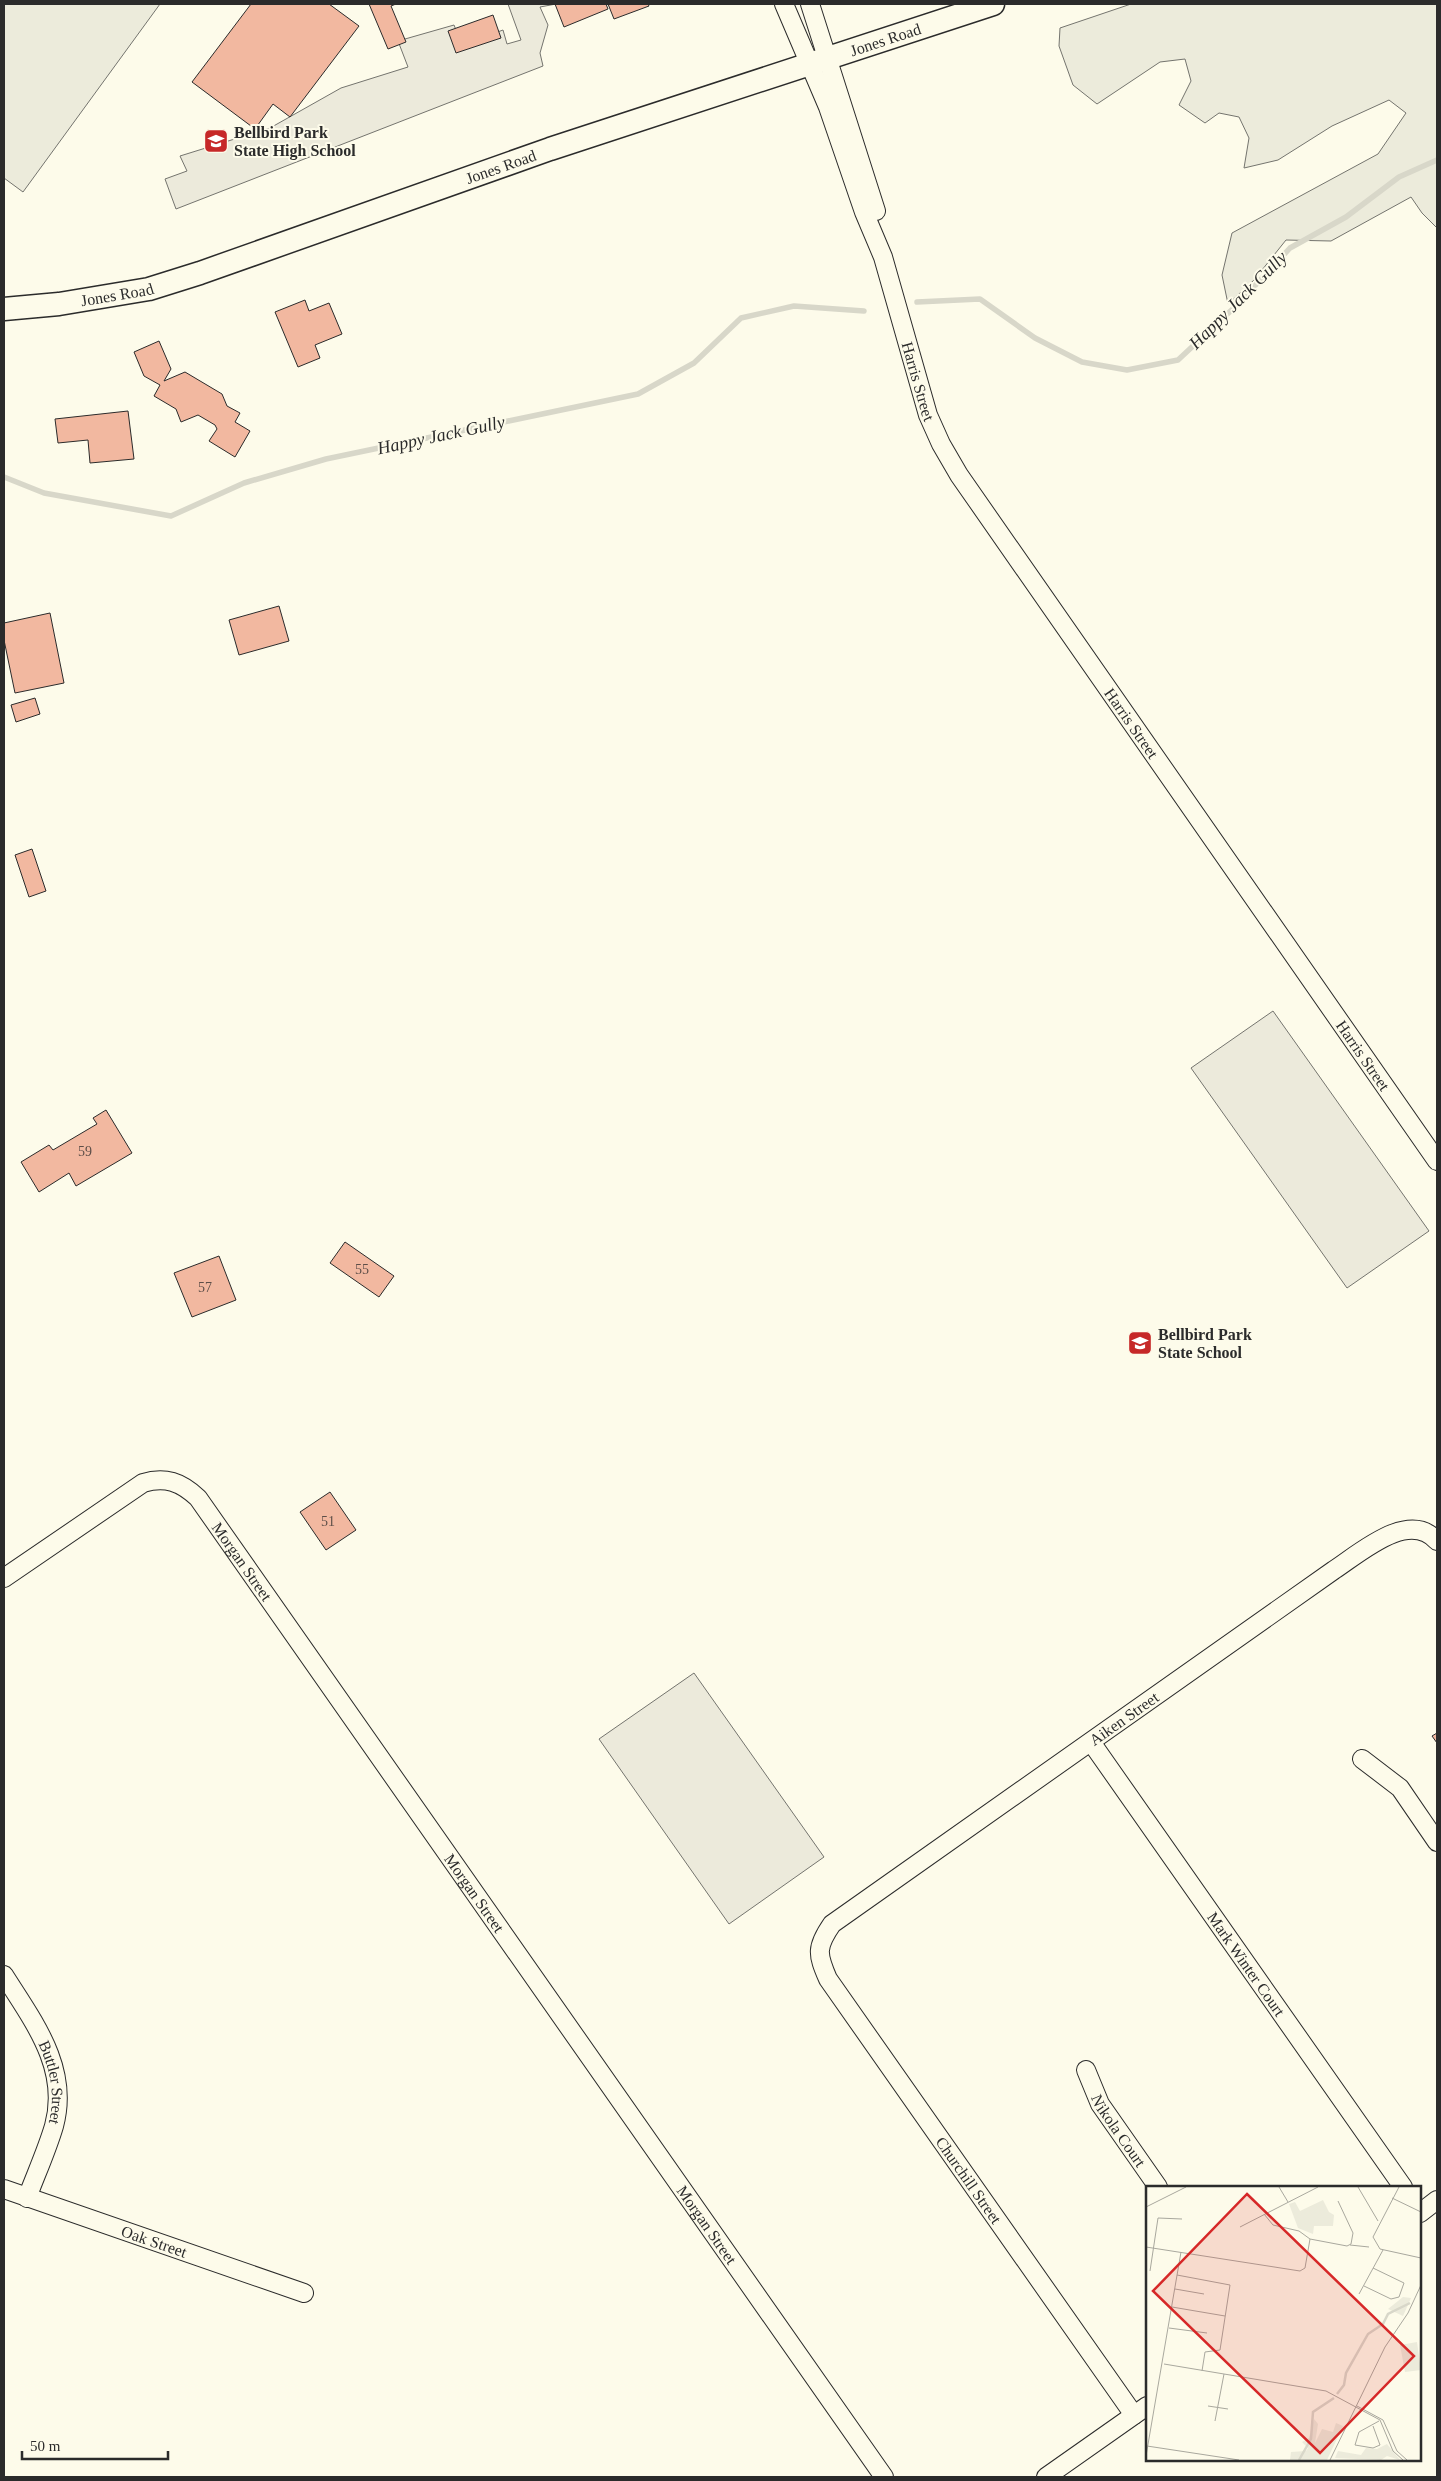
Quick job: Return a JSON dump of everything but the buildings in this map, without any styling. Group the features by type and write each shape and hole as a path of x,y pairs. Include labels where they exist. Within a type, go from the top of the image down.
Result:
{"street":[{"path":"784,4 818,60"},
{"path":"810,4 818,60"},
{"name":"Jones Road","path":"4,309 76,302 157,286 550,149 993,4"},
{"name":"Harris Street","path":"818,60 828,107 864,212 883,257 928,415 941,444 959,475 1437,1161"},
{"name":"Morgan Street","path":"4,1578 142,1483 160,1480 175,1482 198,1498 884,2477"},
{"name":"Aiken Street","path":"821,1940 832,1924 1334,1570 1397,1531 1410,1529 1423,1531 1437,1541"},
{"name":"Mark Winter Court","path":"1091,1742 1402,2186"},
{"path":"1362,1759 1400,1788 1437,1842"},
{"name":"Churchill Street","path":"821,1940 819,1957 828,1979 1141,2411"},
{"name":"Buttler Street","path":"4,1975 47,2045 56,2078 58,2094 54,2125 27,2198"},
{"name":"Nikola Court","path":"1086,2070 1100,2104 1157,2186"},
{"name":"Oak Street","path":"4,2189 304,2294"},
{"path":"1421,2211 1437,2200"},
{"path":"1046,2477 1141,2411"}],"shaded area":[{"path":"4,4 160,4 23,192 4,178"},
{"path":"508,4 556,4 540,7 548,25 540,53 543,66 176,209 165,179 187,171 180,156 270,128 341,88 408,67 398,41 454,25 462,45 503,30 507,44 521,40"},
{"path":"1131,4 1437,4 1437,228 1422,213 1411,197 1331,241 1286,240 1254,280 1228,304 1222,275 1232,233 1378,154 1406,113 1389,100 1332,126 1278,160 1244,168 1249,138 1239,117 1219,113 1205,123 1179,105 1191,81 1185,59 1160,62 1097,104 1073,85 1059,46 1060,28"},
{"path":"1273,1011 1429,1231 1347,1288 1191,1068"},
{"path":"694,1673 824,1857 729,1924 599,1739"}],"waterway":[{"name":"Happy Jack Gully","path":"917,302 980,299 1035,338 1082,362 1127,370 1178,360 1237,305 1290,248 1346,217 1399,177 1437,160"},
{"name":"Happy Jack Gully","path":"4,477 44,493 171,516 244,483 326,459 638,394 694,363 741,318 794,306 864,311"}],"place":[{"name":"Bellbird Park State High School","path":"216,141"},
{"name":"Bellbird Park State School","path":"1140,1343"}]}
